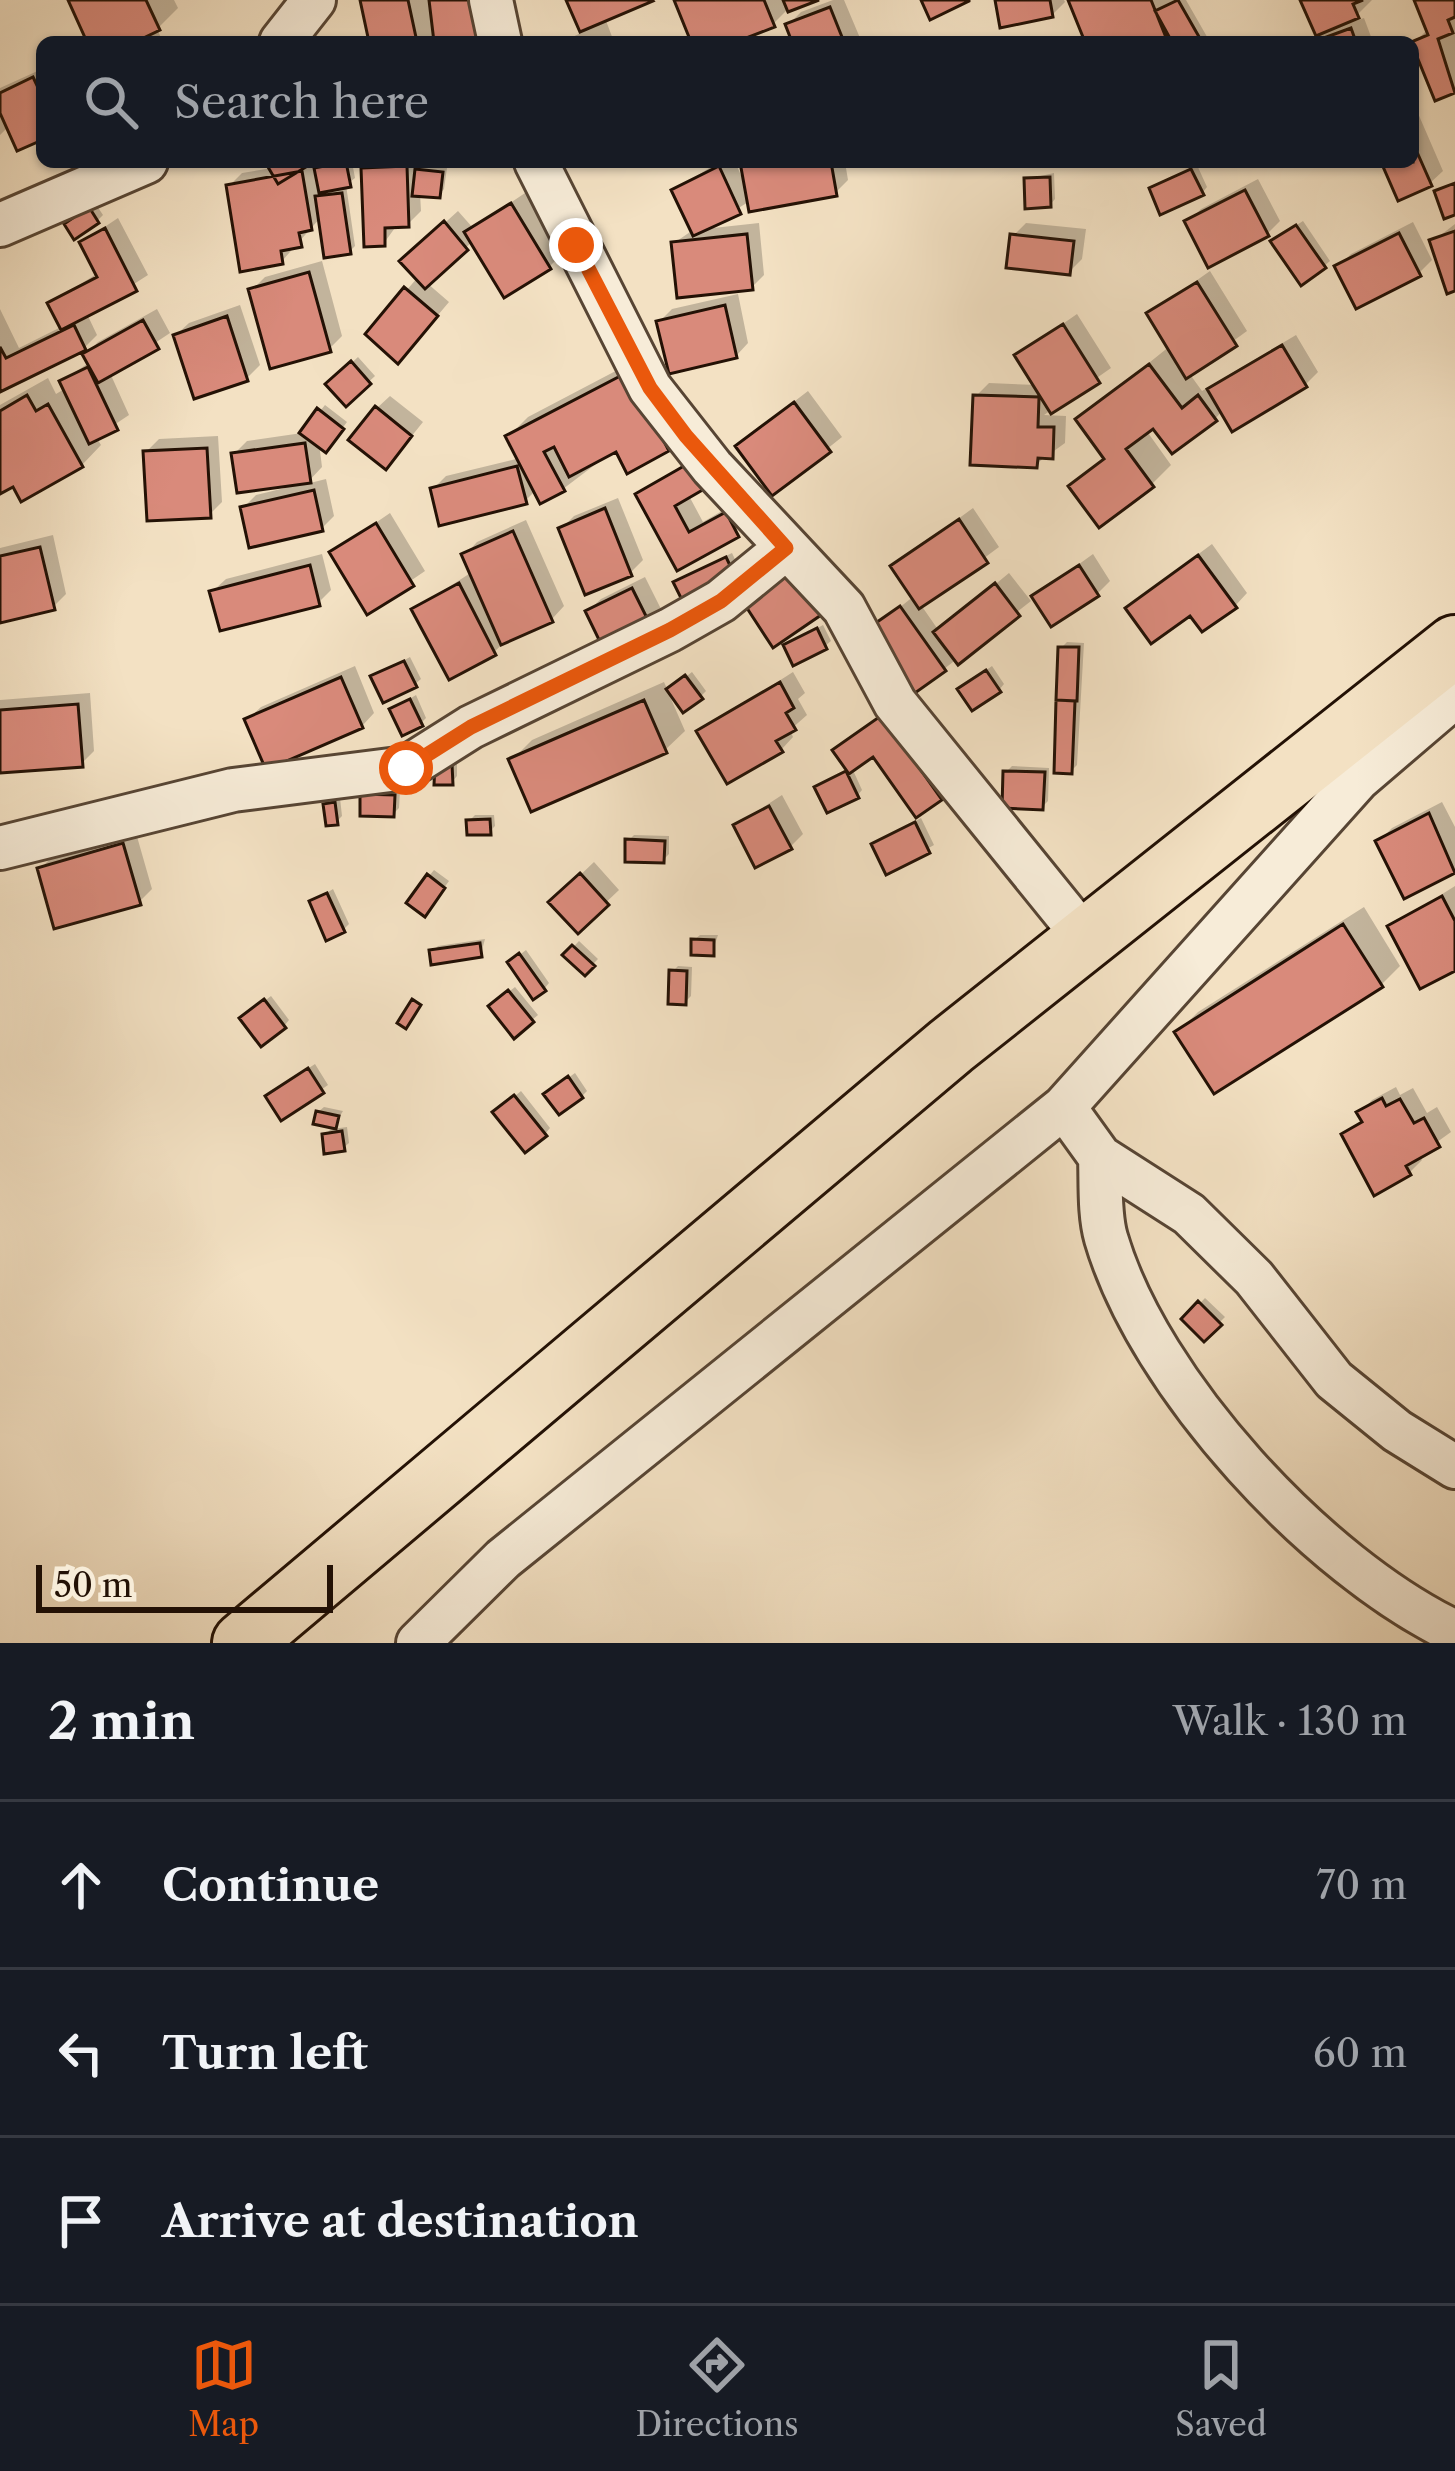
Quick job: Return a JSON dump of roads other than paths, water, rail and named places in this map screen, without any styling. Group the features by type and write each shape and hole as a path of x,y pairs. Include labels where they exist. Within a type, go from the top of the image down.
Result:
{"highway":[{"path":"243,1643 951,1046 1455,646"}],"street":[{"path":"286,36 314,0"},
{"path":"491,0 499,36"},
{"path":"0,225 132,168"},
{"path":"539,168 650,388 686,436 844,608 895,703 1086,939"},
{"path":"0,848 233,790 406,768 471,727 721,601 786,548"},
{"path":"418,1643 521,1544 1064,1107 1358,779 1455,696"},
{"path":"1064,1107 1100,1156 1189,1214 1254,1278 1334,1380 1397,1431 1455,1467"},
{"path":"1100,1156 1106,1236 1161,1363 1300,1524 1368,1583 1455,1632"}]}
